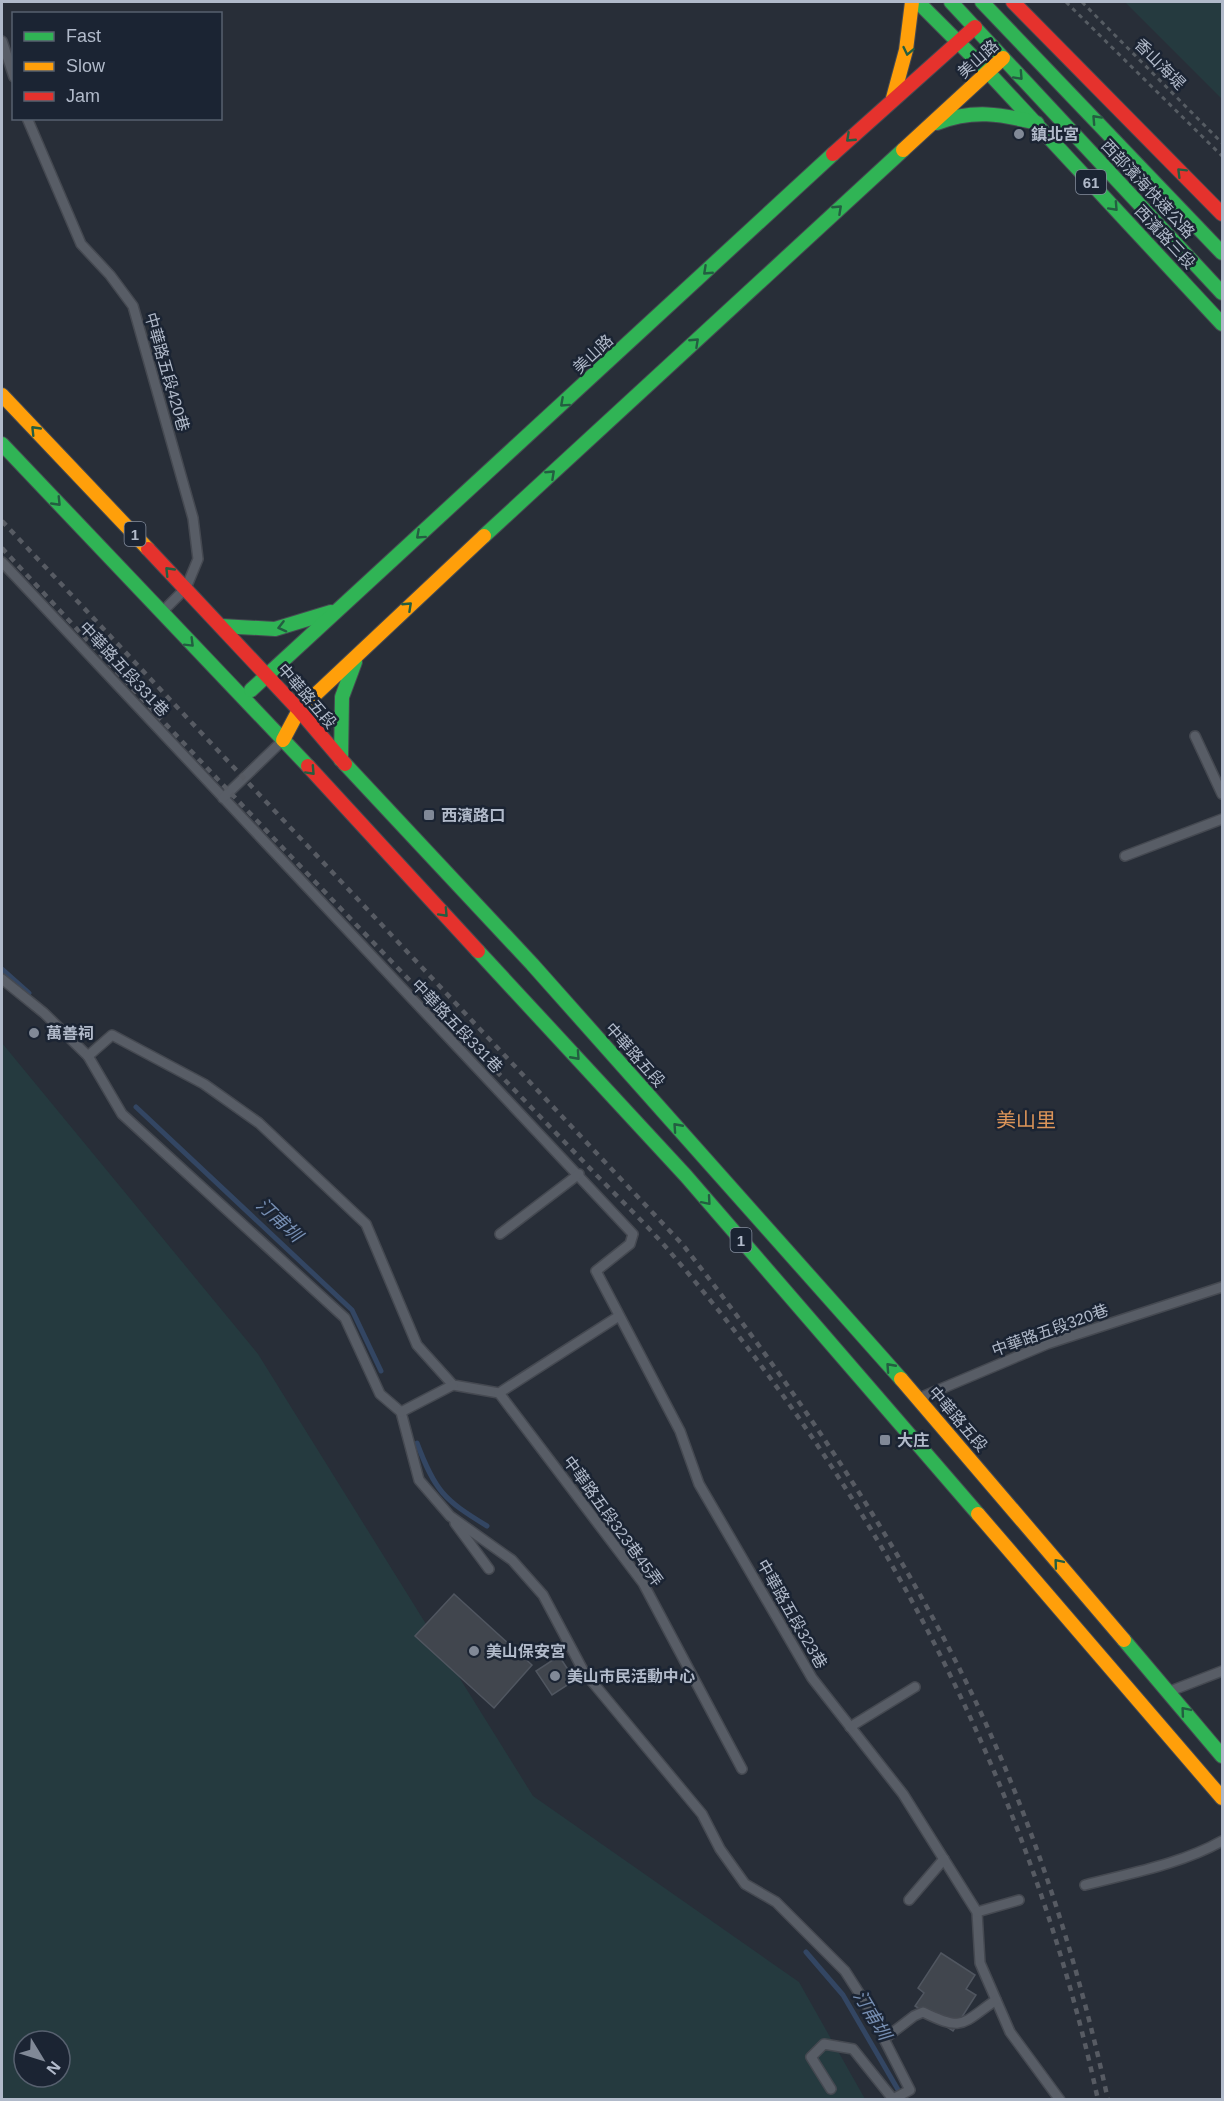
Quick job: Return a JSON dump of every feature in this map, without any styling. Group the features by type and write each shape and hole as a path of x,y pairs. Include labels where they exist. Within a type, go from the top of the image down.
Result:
{"main road":[{"path":"892,99 906,60 911,34 912,2"},
{"name":"61","path":"918,2 958,42"},
{"name":"西部濱海快速公路","path":"951,2 1222,293"},
{"path":"1017,6 1222,214"},
{"name":"美山路","path":"243,696 892,99 975,27 987,7 1017,6 1022,41 365,645 299,710 283,740"},
{"name":"西部濱海快速公路","path":"987,7 1022,41 1222,253"},
{"name":"西濱路三段","path":"958,42 1037,123 1222,324"},
{"path":"928,127 959,113 990,111 1037,123"},
{"name":"中華路五段","path":"2,395 186,588 299,710 341,760 532,964 908,1408 1222,1798"},
{"name":"中華路五段","path":"2,444 243,696 686,1176 908,1408 1168,1692 1222,1756"},
{"path":"221,626 275,629 338,609"},
{"path":"341,760 340,701 345,680 365,645"}],"lane":[{"path":"2,41 12,71"},
{"name":"中華路五段420巷","path":"28,120 81,244 110,275 133,306 194,518 198,559 186,588 162,611"},
{"name":"中華路五段331巷","path":"2,562 422,1012 579,1174 633,1234 630,1244 596,1271"},
{"path":"1195,736 1222,794"},
{"path":"223,798 283,740"},
{"path":"1125,856 1222,819"},
{"path":"2,979 44,1013 88,1056 122,1113 345,1318 380,1394 401,1412 420,1480 489,1569"},
{"path":"88,1056 112,1035 204,1084 259,1123 366,1224 417,1345 453,1385"},
{"path":"500,1234 579,1174"},
{"name":"中華路五段323巷","path":"596,1271 680,1431 699,1484 812,1678 903,1794 977,1912"},
{"name":"中華路五段320巷","path":"908,1408 1047,1344 1222,1287"},
{"path":"401,1412 453,1385 499,1393 619,1316"},
{"name":"中華路五段323巷45弄","path":"499,1393 643,1583 742,1769"},
{"path":"450,1516 512,1560 543,1594 584,1672 702,1814 720,1849 745,1884 776,1902 845,1971 877,2021 910,2090 893,2099 853,2049 824,2044 811,2057 831,2089"},
{"path":"1168,1692 1222,1671"},
{"path":"850,1727 915,1686"},
{"path":"1085,1885 1207,1850 1222,1841"},
{"path":"909,1900 944,1859"},
{"path":"1019,1900 977,1912 980,1963 1010,2032 1060,2100"},
{"path":"884,2038 914,2016 924,2012 949,2024 961,2024 996,2000"}],"path":[{"path":"1066,2 1222,156"},
{"name":"香山海堤","path":"1082,2 1222,143"},
{"path":"1148,83 1155,76"},
{"path":"1170,104 1176,97"}],"green space":[{"path":"1125,2 1222,2 1222,99"},
{"path":"2,1043 258,1354 533,1796 799,1982 865,2099 2,2099"}],"building":[{"name":"美山保安宮","path":"454,1594 532,1665 494,1708 415,1636"},
{"name":"美山市民活動中心","path":"559,1656 575,1680 552,1695 536,1671"},
{"path":"941,1953 975,1975 966,1989 976,1995 953,2031 915,2006 924,1993 918,1988"}],"waterway":[{"name":"汀甫圳","path":"2,969 29,993"},
{"name":"汀甫圳","path":"136,1107 352,1310 381,1371"},
{"name":"汀甫圳","path":"417,1443 429,1473 443,1493 460,1509 487,1526"},
{"name":"汀甫圳","path":"806,1952 843,1995 904,2100"}],"railway":[{"path":"2,521 683,1245 803,1407 910,1577 943,1636 995,1744 1035,1843 1052,1894 1083,1996 1108,2100"},
{"path":"2,548 295,861 653,1233 751,1352 819,1448 882,1549 939,1653 989,1760 1033,1871 1069,1984 1098,2100"}],"traffic: fast":[{"path":"918,2 988,72 1222,324"},
{"path":"951,2 1222,293"},
{"path":"982,2 1222,253"},
{"path":"937,123 975,114 1011,117 1037,123"},
{"path":"484,536 903,150"},
{"path":"251,690 833,154"},
{"path":"2,444 308,766"},
{"path":"221,626 275,629 331,612"},
{"path":"341,760 342,697 355,662"},
{"path":"345,764 532,964 901,1379"},
{"path":"478,951 686,1176 978,1514"},
{"path":"1124,1640 1222,1756"}],"traffic: slow":[{"path":"893,98 906,50 912,2"},
{"path":"903,150 1003,58"},
{"path":"2,395 148,549"},
{"path":"283,740 299,710 484,536"},
{"path":"901,1379 1124,1640"},
{"path":"978,1514 1222,1798"}],"traffic: jam":[{"path":"1013,2 1222,214"},
{"path":"833,154 975,27"},
{"path":"148,549 299,710 345,764"},
{"path":"308,766 478,951"}],"place":[{"name":"鎮北宮","path":"1019,134"},
{"name":"西濱路口","path":"429,815"},
{"name":"萬善祠","path":"34,1033"},
{"name":"大庄","path":"885,1440"},
{"name":"美山保安宮","path":"474,1651"},
{"name":"美山市民活動中心","path":"555,1676"}],"district":[{"name":"美山里","path":"1026,1120"}]}
